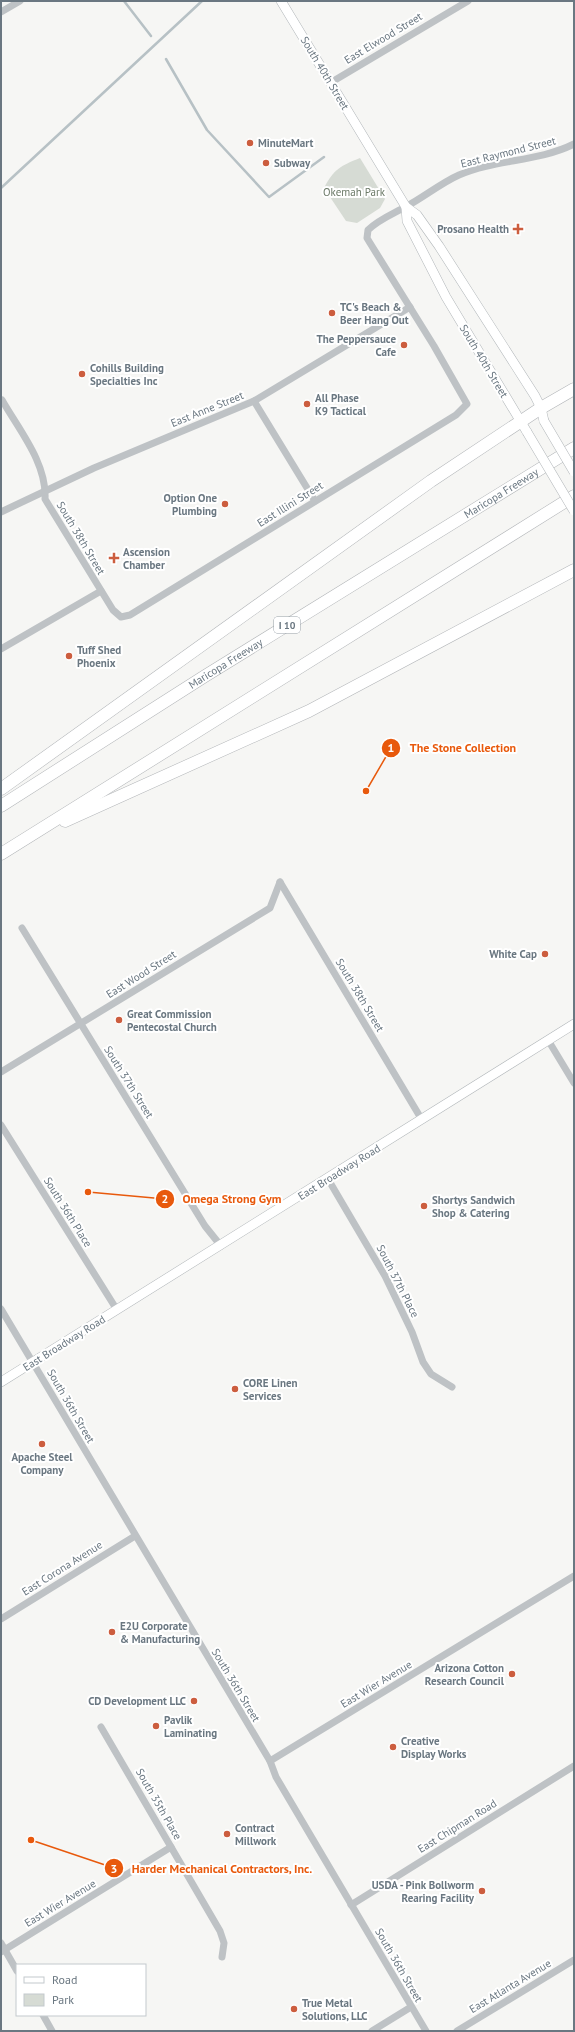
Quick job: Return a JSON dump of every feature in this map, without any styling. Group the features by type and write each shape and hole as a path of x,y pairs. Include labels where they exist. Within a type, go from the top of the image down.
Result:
{"highway":[{"path":"1,789 415,492 523,427 541,408 574,389"},
{"name":"Maricopa Freeway","path":"1,806 204,676 574,448"},
{"path":"1,854 574,496"},
{"path":"21,842 309,711 574,570"}],"main road":[{"name":"South 40th Street","path":"281,1 406,207 417,215 438,246 541,408 544,421 574,472"},
{"name":"South 40th Street","path":"406,207 407,222 446,297 574,511"},
{"name":"East Broadway Road","path":"1,1382 574,1024"}],"street":[{"path":"1,12 20,1"},
{"name":"East Elwood Street","path":"330,83 468,1"},
{"name":"East Raymond Street","path":"406,207 459,175 499,164 558,152 574,144"},
{"path":"406,207 372,226 368,230 367,238 410,307"},
{"name":"East Anne Street","path":"1,512 45,490 254,402 410,307"},
{"name":"East Illini Street","path":"121,617 130,615 456,415 467,404 410,307"},
{"name":"South 38th Street","path":"2,400 35,457 45,490 45,498 113,610 121,617"},
{"path":"254,402 315,501"},
{"path":"1,649 101,591"},
{"name":"South 38th Street","path":"280,882 422,1120"},
{"name":"East Wood Street","path":"1,1072 270,908 280,882"},
{"name":"South 37th Street","path":"22,928 205,1226 220,1246"},
{"path":"548,1040 574,1083"},
{"name":"South 36th Place","path":"1,1125 117,1310"},
{"name":"South 37th Place","path":"328,1178 385,1276 412,1332 423,1362 431,1374 452,1387"},
{"name":"South 36th Street","path":"1,1310 270,1761 276,1777 426,2031"},
{"name":"East Corona Avenue","path":"1,1619 135,1536"},
{"name":"East Wier Avenue","path":"270,1761 574,1576"},
{"name":"South 35th Place","path":"101,1727 220,1931 224,1943 222,1957"},
{"name":"East Chipman Road","path":"351,1905 574,1766"},
{"name":"East Wier Avenue","path":"2,1948 171,1848"},
{"path":"2,1948 16,1969"},
{"name":"East Atlanta Avenue","path":"457,2031 574,1960"},
{"path":"372,2031 412,2007"},
{"path":"44,2016 52,2031"}],"green space":[{"name":"Okemah Park","path":"360,158 385,199 380,208 357,223 346,221 324,188 331,176 338,169 347,163"}],"waterway":[{"path":"124,1 151,36"},
{"path":"1,188 202,1"},
{"path":"166,59 207,130 269,197 324,157"}],"place":[{"name":"MinuteMart","path":"250,143"},
{"name":"Subway","path":"266,163"},
{"name":"Prosano Health","path":"518,229"},
{"name":"TC's Beach & Beer Hang Out","path":"332,313"},
{"name":"The Peppersauce Cafe","path":"404,345"},
{"name":"Cohills Building Specialties Inc","path":"82,374"},
{"name":"All Phase K9 Tactical","path":"307,404"},
{"name":"Option One Plumbing","path":"225,504"},
{"name":"Ascension Chamber","path":"114,558"},
{"name":"Tuff Shed Phoenix","path":"69,656"},
{"name":"The Stone Collection","path":"366,791"},
{"name":"White Cap","path":"545,954"},
{"name":"Great Commission Pentecostal Church","path":"119,1020"},
{"name":"Omega Strong Gym","path":"88,1192"},
{"name":"Shortys Sandwich Shop & Catering","path":"424,1206"},
{"name":"CORE Linen Services","path":"235,1389"},
{"name":"Apache Steel Company","path":"42,1444"},
{"name":"E2U Corporate & Manufacturing","path":"112,1632"},
{"name":"Arizona Cotton Research Council","path":"512,1674"},
{"name":"CD Development LLC","path":"194,1701"},
{"name":"Pavlik Laminating","path":"156,1726"},
{"name":"Creative Display Works","path":"393,1747"},
{"name":"Contract Millwork","path":"227,1834"},
{"name":"Harder Mechanical Contractors, Inc.","path":"31,1840"},
{"name":"USDA - Pink Bollworm Rearing Facility","path":"482,1891"},
{"name":"True Metal Solutions, LLC","path":"294,2009"}]}
